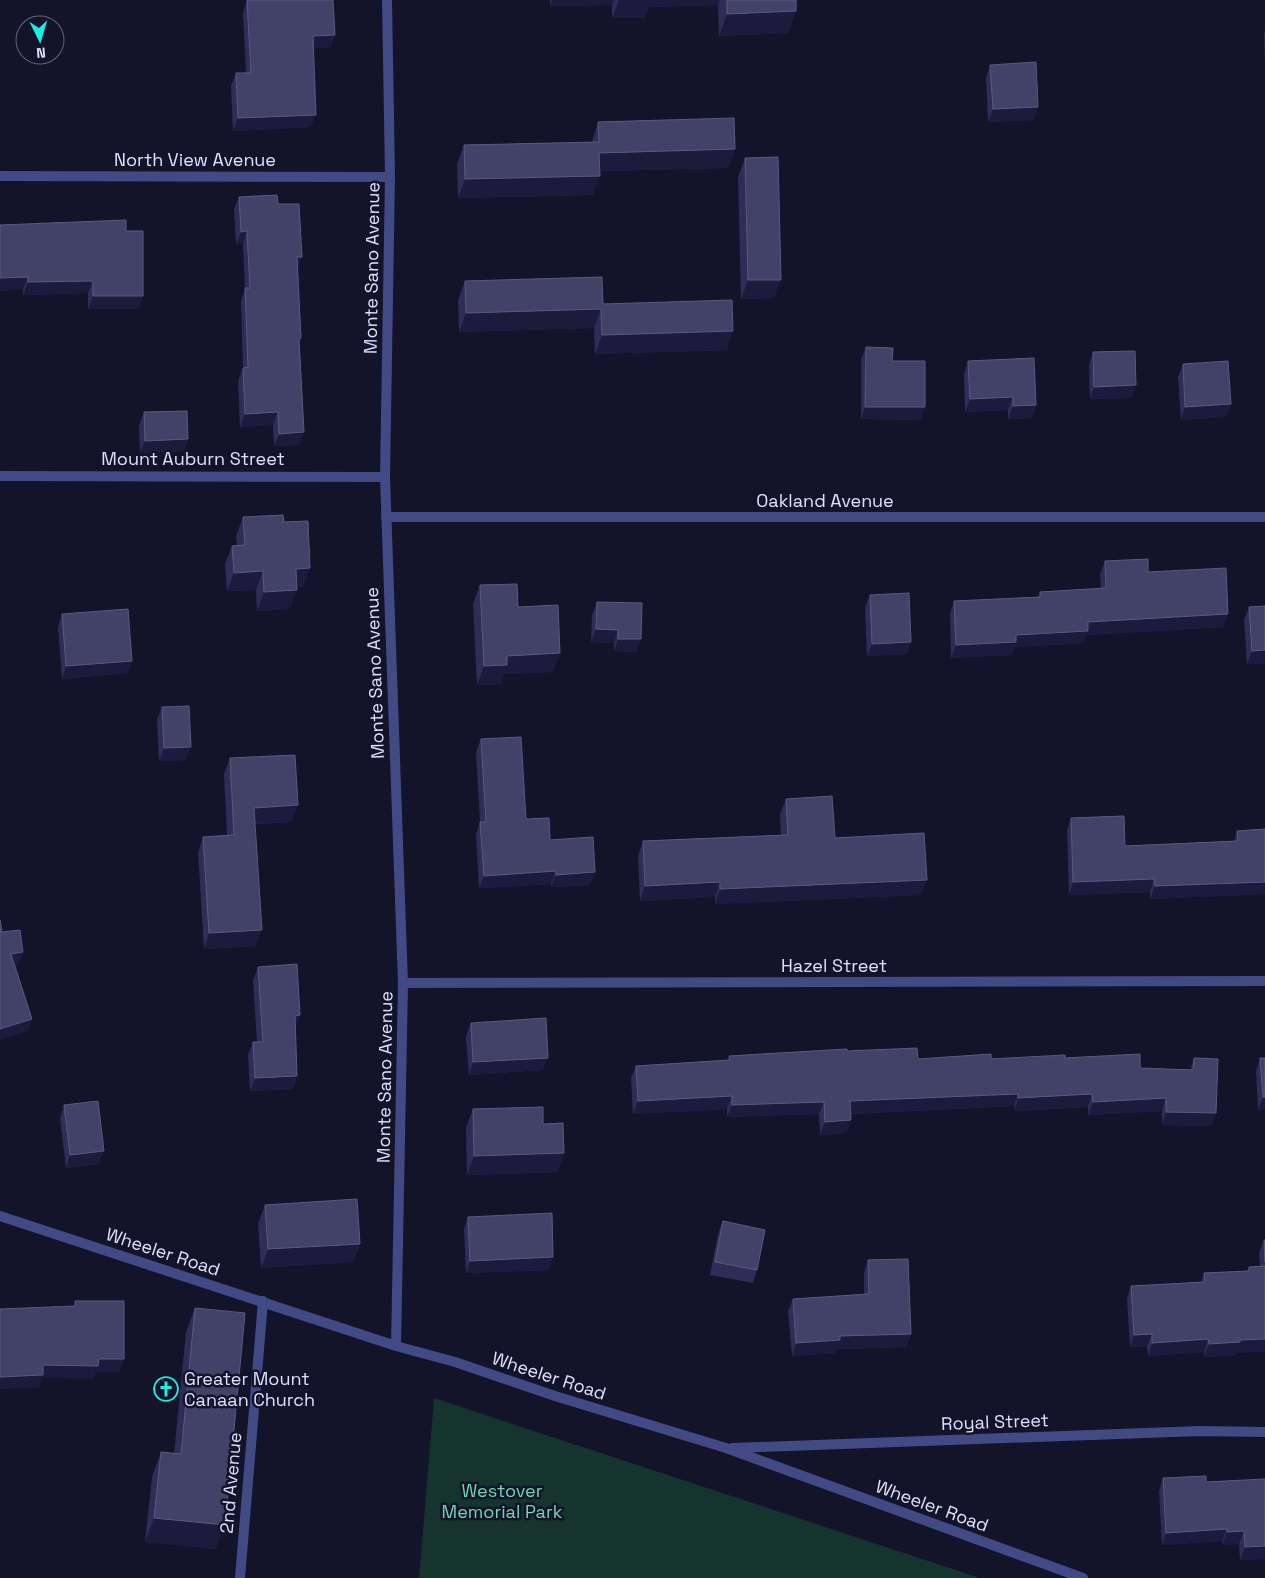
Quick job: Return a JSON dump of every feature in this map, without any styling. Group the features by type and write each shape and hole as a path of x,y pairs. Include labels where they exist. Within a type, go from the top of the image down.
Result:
{"street":[{"name":"Monte Sano Avenue","path":"387,0 390,177 385,477 403,983 396,1346"},
{"name":"North View Avenue","path":"0,176 390,177"},
{"name":"Mount Auburn Street","path":"0,476 385,477"},
{"name":"Oakland Avenue","path":"386,517 1265,517"},
{"name":"Hazel Street","path":"403,983 1265,981"},
{"name":"Wheeler Road","path":"0,1216 396,1346 726,1448 1083,1578"},
{"name":"2nd Avenue","path":"240,1578 263,1301"},
{"name":"Royal Street","path":"726,1448 1200,1431 1265,1432"}],"green space":[{"name":"Westover Memorial Park","path":"434,1398 980,1578 419,1578"}],"building":[{"path":"247,0 333,0 335,35 313,36 316,115 238,118 236,73 251,73"},
{"path":"727,0 796,0 796,11 727,14"},
{"path":"1036,62 1038,107 993,109 990,65"},
{"path":"734,118 735,149 599,153 600,176 465,179 464,145 599,142 598,122"},
{"path":"778,157 781,280 748,280 745,158"},
{"path":"277,195 278,204 299,204 302,257 297,257 304,432 279,434 278,412 245,414 243,368 248,367 245,288 250,288 247,231 241,232 239,197"},
{"path":"126,220 126,231 143,231 143,296 93,296 93,281 28,282 28,277 0,278 0,225"},
{"path":"602,277 603,304 732,300 733,331 602,335 601,309 466,313 465,281"},
{"path":"866,347 893,348 892,361 925,361 925,407 865,407"},
{"path":"1135,351 1136,385 1094,387 1093,352"},
{"path":"1034,358 1036,405 1013,406 1013,397 970,399 968,361"},
{"path":"1228,361 1231,404 1185,407 1183,364"},
{"path":"187,411 188,439 145,441 144,412"},
{"path":"283,515 284,522 308,521 310,568 296,569 297,590 264,592 263,571 234,573 232,546 245,545 243,517"},
{"path":"1148,559 1148,572 1226,568 1228,614 1088,622 1088,631 1016,635 1016,642 956,645 954,601 1040,597 1040,592 1106,588 1105,561"},
{"path":"517,584 518,607 558,605 560,653 507,656 507,665 484,666 480,585"},
{"path":"909,593 911,642 872,644 870,595"},
{"path":"597,602 642,603 641,639 618,639 618,630 596,629"},
{"path":"1265,606 1265,650 1252,651 1249,607"},
{"path":"128,609 132,661 66,666 62,614"},
{"path":"189,706 191,747 164,748 162,707"},
{"path":"521,737 526,819 549,818 550,840 593,837 595,872 556,875 556,871 484,876 480,822 486,822 481,739"},
{"path":"295,755 298,805 254,808 262,930 209,933 203,837 234,835 230,758"},
{"path":"832,796 835,838 924,833 927,880 720,889 720,882 645,886 643,841 788,835 786,799"},
{"path":"1124,816 1125,846 1238,841 1237,831 1265,829 1265,882 1155,886 1154,879 1073,882 1071,818"},
{"path":"0,920 2,932 20,930 23,952 11,954 32,1019 0,1029"},
{"path":"297,964 300,1015 295,1016 297,1076 255,1078 253,1042 263,1042 258,967"},
{"path":"546,1018 548,1058 473,1062 471,1023"},
{"path":"917,1048 918,1059 991,1054 991,1059 1065,1055 1065,1058 1140,1054 1140,1068 1193,1070 1194,1058 1218,1059 1216,1113 1166,1112 1166,1098 1093,1102 1092,1094 1018,1098 1018,1094 850,1101 851,1120 825,1122 824,1102 732,1105 732,1096 638,1101 636,1066 730,1060 729,1056 847,1049 847,1051"},
{"path":"1260,1058 1265,1058 1265,1097 1263,1097"},
{"path":"98,1101 104,1151 70,1155 64,1105"},
{"path":"543,1107 543,1124 563,1123 564,1153 474,1156 473,1109"},
{"path":"357,1199 360,1244 268,1249 265,1205"},
{"path":"552,1213 553,1257 470,1261 468,1217"},
{"path":"723,1221 765,1230 757,1270 715,1262"},
{"path":"908,1259 911,1334 840,1336 840,1340 796,1343 793,1299 869,1294 868,1260"},
{"path":"1265,1266 1265,1339 1209,1344 1208,1339 1152,1343 1152,1334 1134,1335 1131,1286 1205,1282 1204,1273 1249,1271 1249,1267"},
{"path":"75,1301 124,1301 124,1359 99,1359 98,1366 43,1365 43,1375 0,1377 0,1309 75,1306"},
{"path":"195,1308 245,1313 225,1525 154,1518 161,1452 181,1454"},
{"path":"1206,1476 1206,1482 1265,1479 1265,1546 1245,1547 1244,1531 1227,1532 1227,1529 1166,1533 1163,1478"}],"place":[{"name":"Greater Mount Canaan Church","path":"166,1389"}]}
